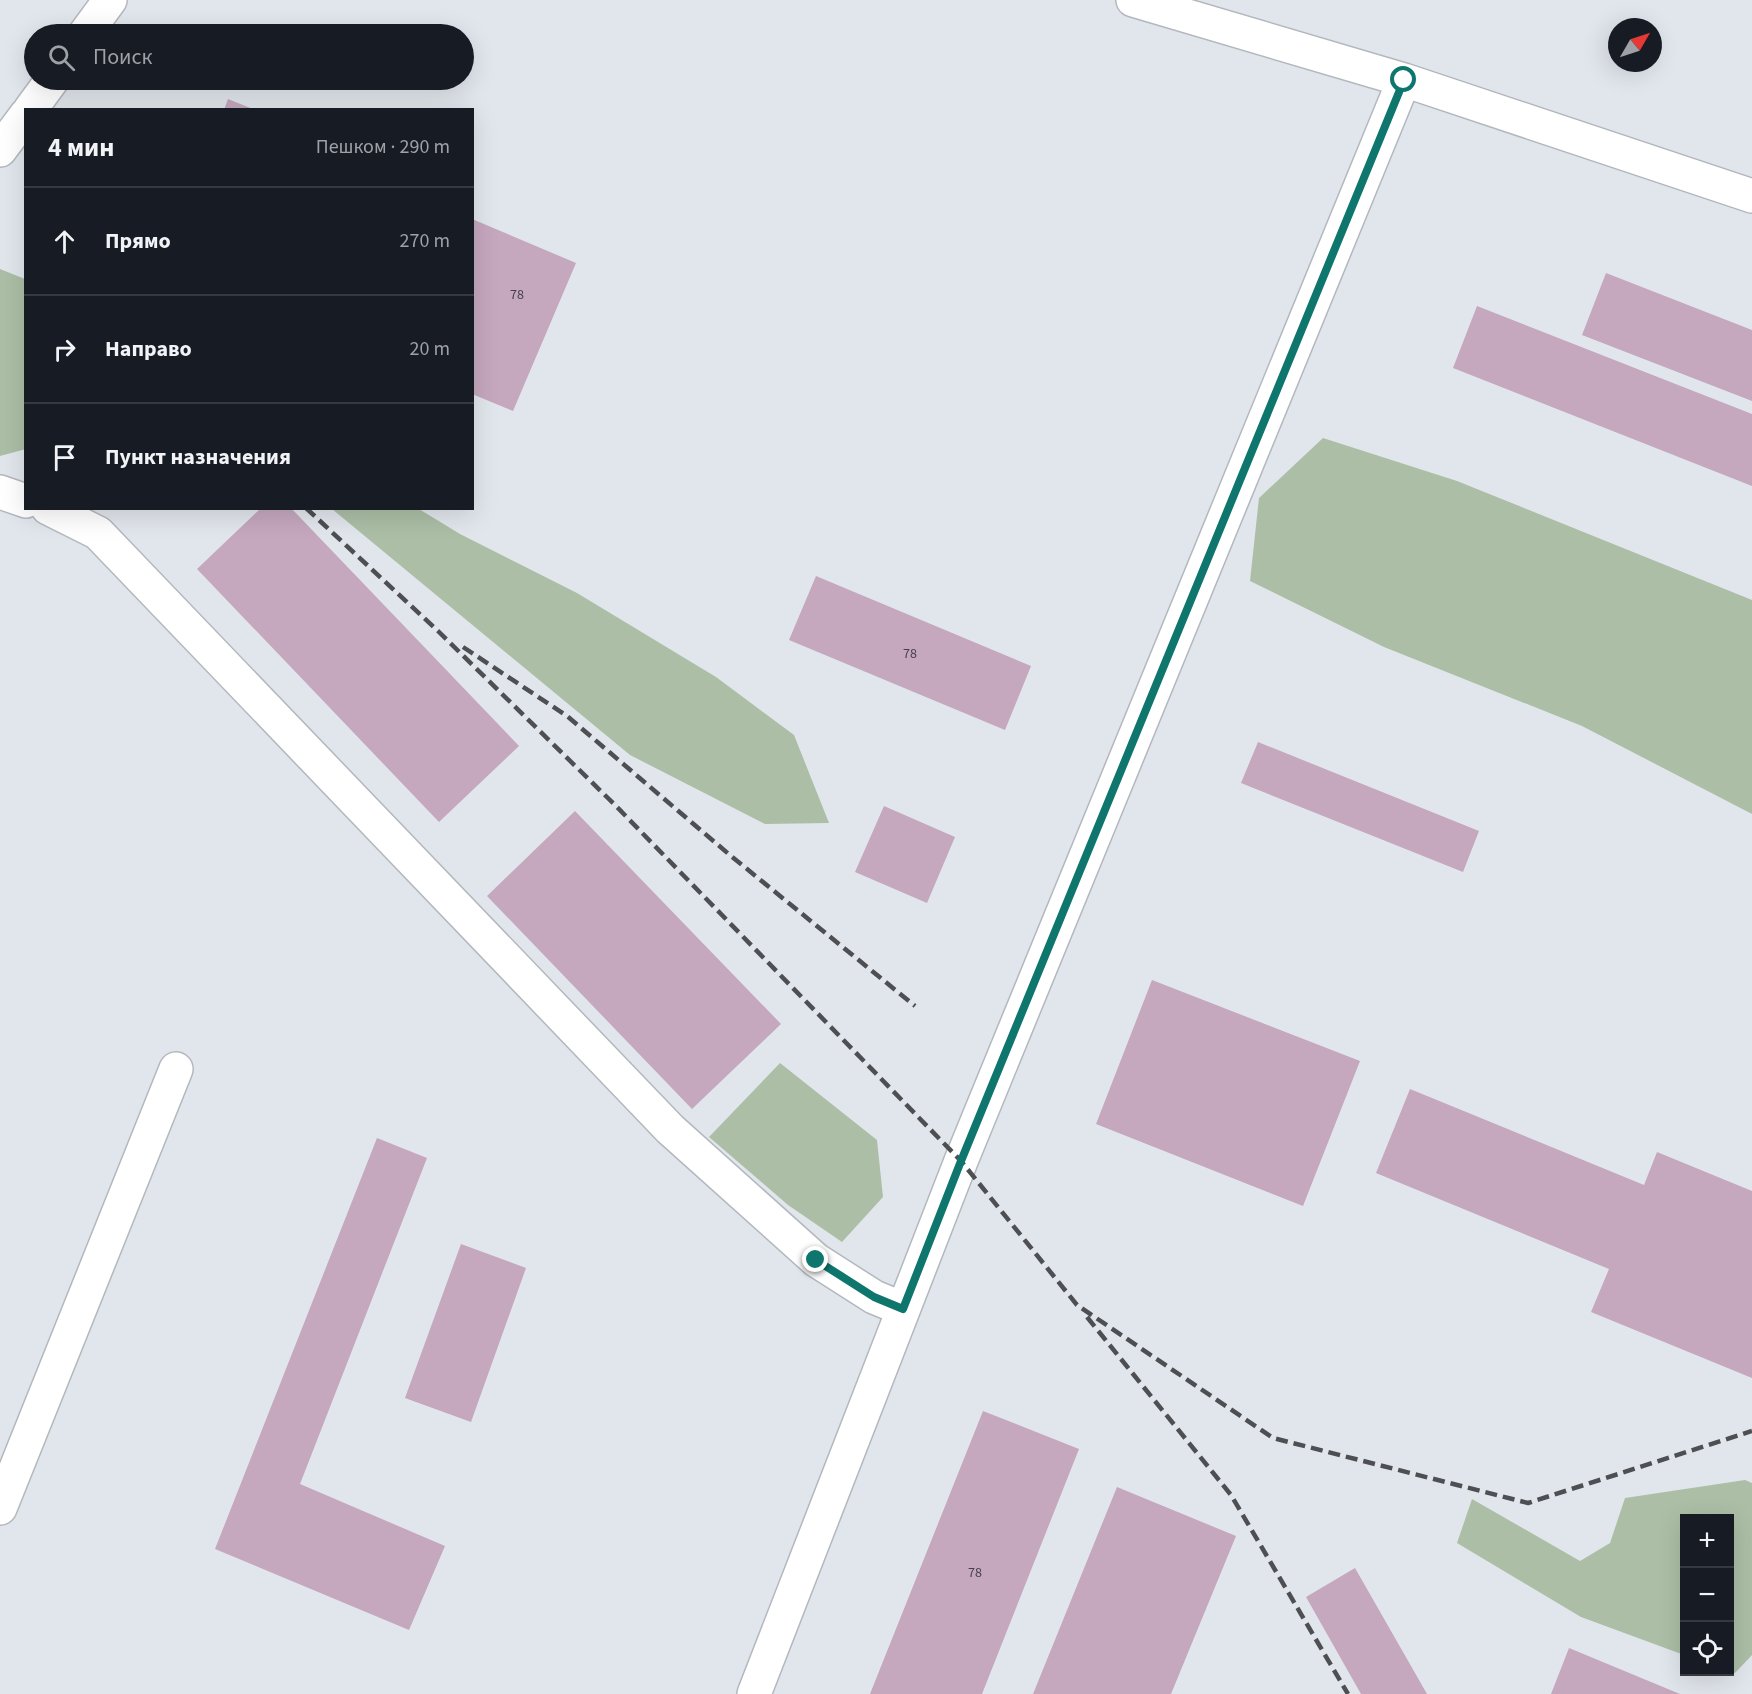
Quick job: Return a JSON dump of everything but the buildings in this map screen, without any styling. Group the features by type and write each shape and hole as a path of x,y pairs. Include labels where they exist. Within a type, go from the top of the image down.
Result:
{"lane":[{"path":"92,24 110,0"},
{"path":"1133,0 1404,80 1752,196"},
{"path":"754,1694 966,1150 1404,80"},
{"path":"31,108 45,90"},
{"path":"0,150 24,118"},
{"path":"0,492 24,500"},
{"path":"52,510 98,533 670,1129 816,1260 874,1297 903,1309"},
{"path":"0,1508 176,1069"}],"green space":[{"path":"0,269 24,279 24,450 0,456"},
{"path":"1323,438 1457,481 1752,600 1752,814 1582,726 1384,647 1250,581 1259,498"},
{"path":"333,510 421,510 460,534 577,593 716,677 794,735 829,823 765,824 630,755"},
{"path":"780,1063 877,1140 883,1197 842,1242 788,1205 709,1137"},
{"path":"1745,1480 1752,1483 1752,1655 1735,1673 1734,1514 1680,1514 1680,1654 1581,1617 1457,1543 1472,1499 1580,1561 1610,1543 1625,1498"}],"railway":[{"path":"308,510 438,631 616,806 961,1161 1077,1305 1273,1438 1528,1503 1752,1431"},
{"path":"463,647 567,716 731,856 915,1006"},
{"path":"1087,1317 1231,1495 1348,1694"}],"route":[{"path":"816,1260 874,1297 903,1309 961,1161 1404,80"}]}
